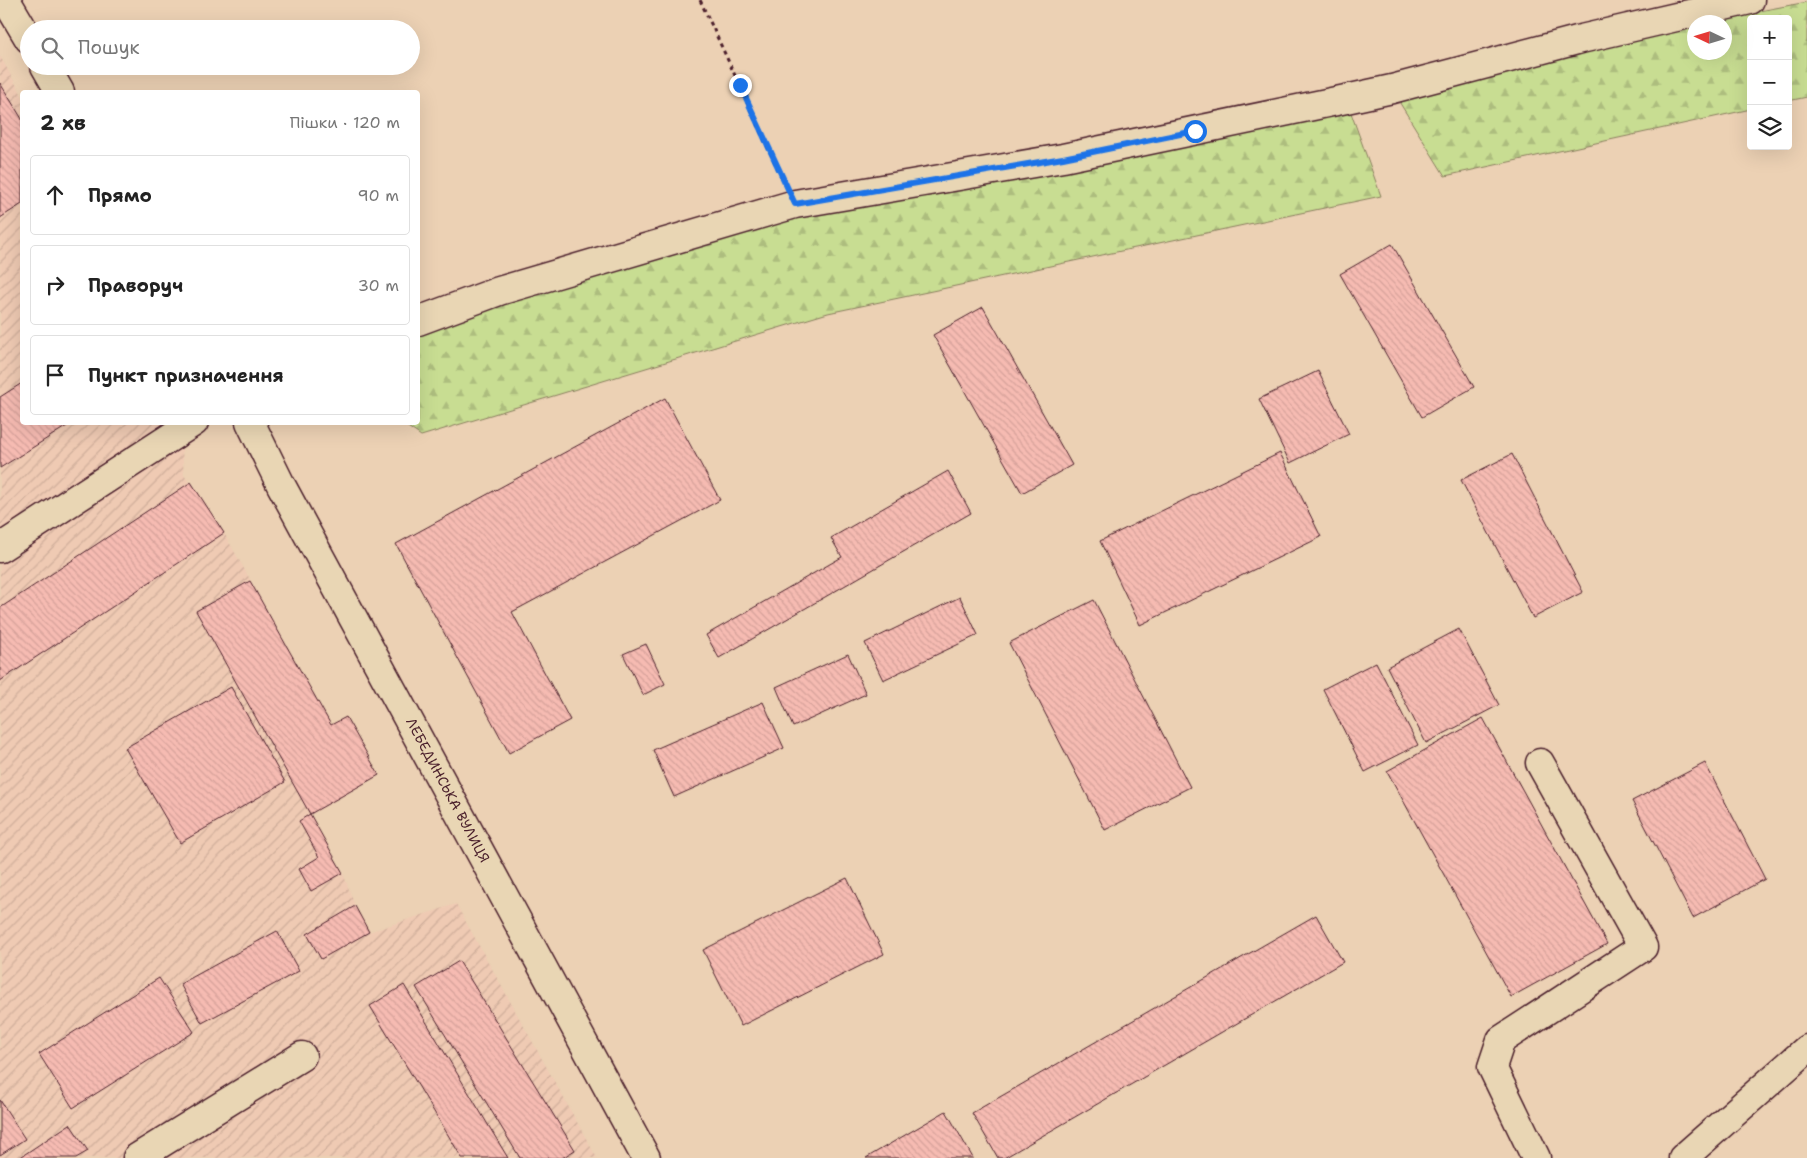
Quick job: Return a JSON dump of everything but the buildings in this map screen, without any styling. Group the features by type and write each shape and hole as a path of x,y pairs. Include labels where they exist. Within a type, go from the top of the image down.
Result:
{"street":[{"path":"6,0 20,23"},
{"path":"420,320 499,291 795,204 1063,158 1346,99 1392,89 1581,39 1750,0"},
{"path":"50,75 59,90"},
{"path":"0,548 189,425"},
{"name":"ЛЕБЕДИНСЬКА ВУЛИЦЯ","path":"252,425 281,484 646,1158"},
{"path":"1536,1158 1492,1067 1501,1040 1643,947 1540,763"},
{"path":"1684,1158 1807,1049"},
{"path":"137,1158 302,1056"}],"path":[{"path":"700,0 795,204"}],"shaded area":[{"path":"0,56 20,91 20,425 180,425 184,475 224,533 331,724 346,717 379,775 311,815 343,873 355,906 369,932 456,904 597,1158 0,1158"}],"green space":[{"path":"1807,2 1807,97 1792,100 1792,15 1747,15 1747,110 1445,176 1398,100 1687,26 1687,60 1732,60 1732,16"},
{"path":"1346,99 1381,196 828,313 421,436 405,425 420,425 420,320 795,204"}],"route":[{"path":"740,85 795,204 1063,158 1195,131"}]}
